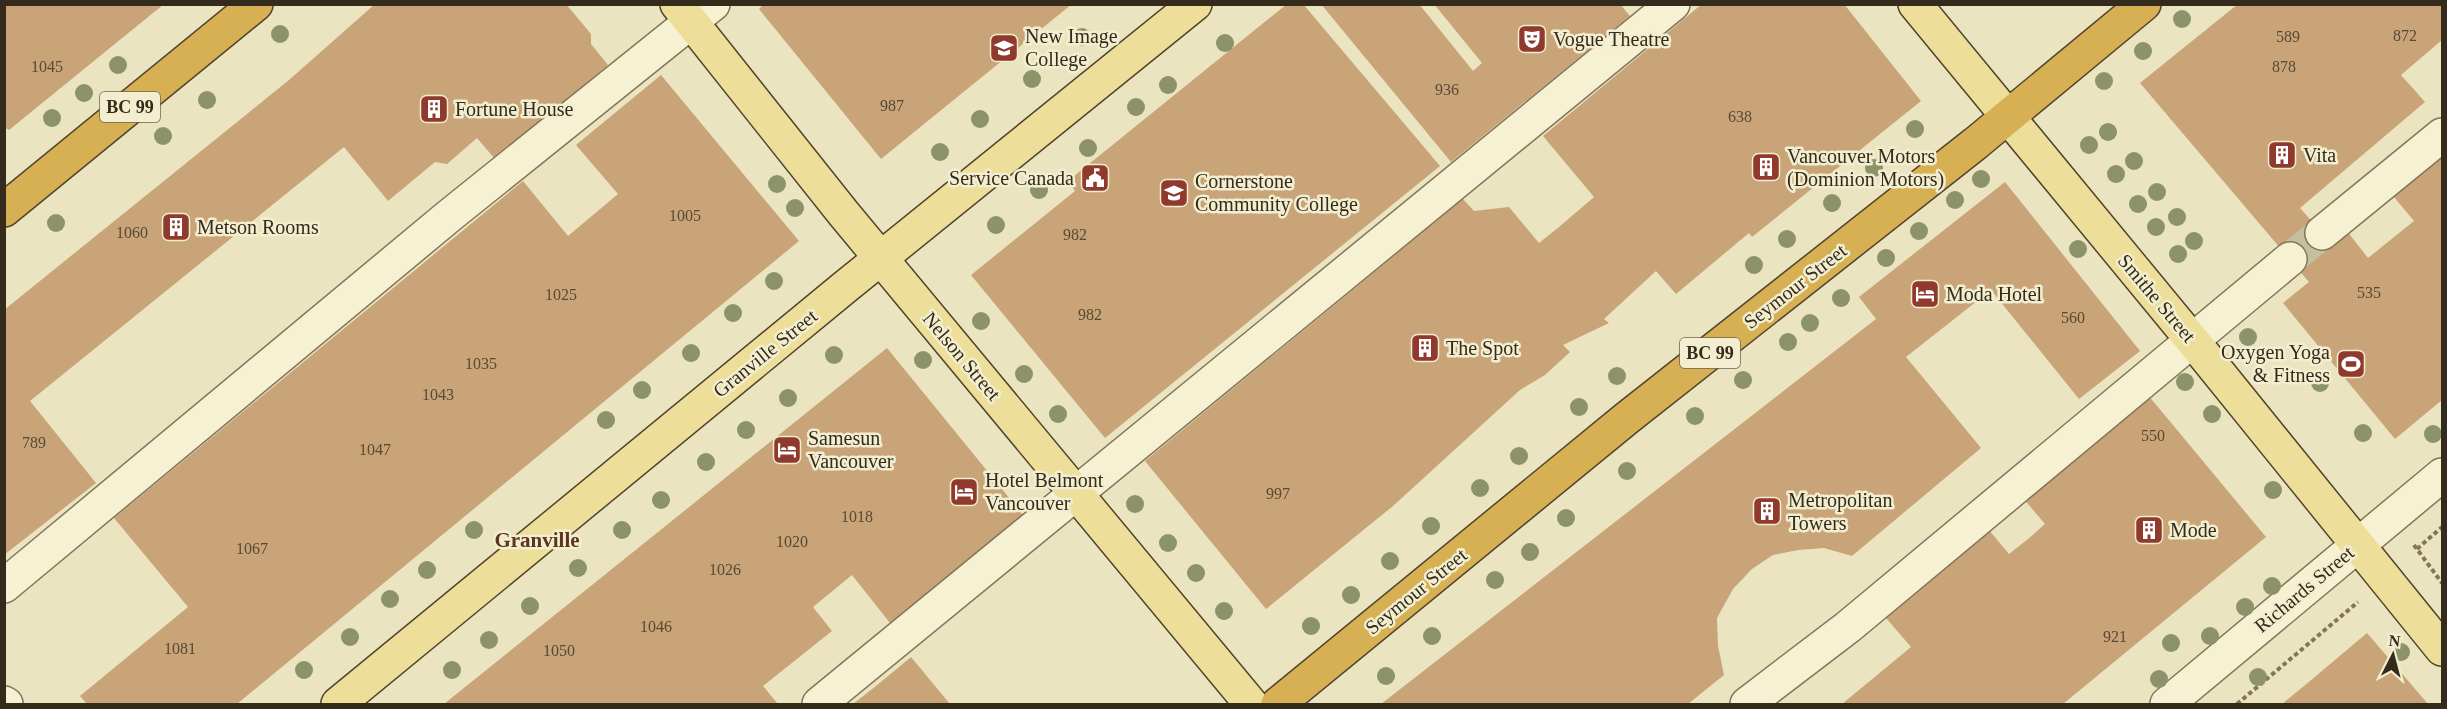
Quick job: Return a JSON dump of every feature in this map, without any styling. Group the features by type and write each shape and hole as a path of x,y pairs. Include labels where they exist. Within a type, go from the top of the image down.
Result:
{"highway":[{"name":"Seymour Street","path":"1278,705 1627,418 2007,117 2144,4"},
{"name":"BC 99","path":"4,210 237,10"}],"main road":[{"name":"Granville Street","path":"338,705 1194,4"},
{"name":"Smithe Street","path":"1915,4 2192,340 2442,650"},
{"name":"Nelson Street","path":"694,10 881,259 1251,705"}],"street":[{"path":"819,705 1673,4"},
{"path":"4,585 694,10"},
{"path":"2322,233 2442,135"},
{"path":"1747,705 1848,627 2290,260"},
{"name":"Richards Street","path":"2167,705 2442,475"}],"path":[{"path":"2410,556 2442,527"},
{"path":"2417,549 2442,583"},
{"path":"2237,705 2353,607"}],"building":[{"path":"4,4 164,4 9,130 4,127"},
{"path":"375,4 566,4 591,34 591,44 608,65 495,159 477,138 447,164 435,162 388,201 344,147 30,401 96,483 4,555 4,310 289,80"},
{"path":"764,4 1072,4 881,159 759,9"},
{"path":"1287,4 1303,4 1440,166 1105,438 971,275 1075,191 1068,181"},
{"path":"1321,4 1419,4 1473,71 1482,63 1434,4 1620,4 1630,16 1451,162"},
{"path":"1702,4 1844,4 1921,101 1752,237 1749,233 1676,294 1656,271 1604,319 1609,323 1563,345 1570,352 1545,375 1520,390 1393,506 1266,609 1145,461 1463,199 1474,211 1509,207 1539,243 1559,227 1594,197 1543,136"},
{"path":"2238,4 2442,4 2442,40 2401,75 2425,102 2300,208 2332,244 2347,231 2368,258 2414,221 2389,191 2442,147 2442,400 2395,439 2283,303 2309,282 2140,83"},
{"path":"661,75 799,241 237,704 87,704 80,696 188,607 114,518 523,181 568,236 618,194 576,145"},
{"name":"Metropolitan Towers","path":"2005,182 2140,351 2079,399 1991,290 1906,357 1981,448 1852,556 1824,548 1798,550 1773,555 1752,569 1733,589 1717,618 1718,646 1724,675 1688,704 1381,704 1876,319 1859,297"},
{"path":"887,348 1024,516 955,572 890,623 852,575 813,607 832,631 763,686 778,704 444,704"},
{"path":"2148,395 2266,537 2063,704 1842,704 1911,647 1880,611 1984,524 2009,554 2028,539 2045,524 2023,498"},
{"path":"2367,633 2428,704 2282,704 2304,686"},
{"path":"911,657 950,704 853,704 876,686"}],"tunnel":[{"path":"2290,259 2322,233"}],"place":[{"name":"Vogue Theatre","path":"1532,39"},
{"name":"New Image College","path":"1004,48"},
{"name":"Fortune House","path":"434,109"},
{"name":"Vita","path":"2282,155"},
{"name":"Vancouver Motors (Dominion Motors)","path":"1766,167"},
{"name":"Service Canada","path":"1095,178"},
{"name":"Cornerstone Community College","path":"1174,193"},
{"name":"Metson Rooms","path":"176,227"},
{"name":"Moda Hotel","path":"1925,294"},
{"name":"The Spot","path":"1425,348"},
{"name":"Oxygen Yoga & Fitness","path":"2351,364"},
{"name":"Samesun Vancouver","path":"787,450"},
{"name":"Hotel Belmont Vancouver","path":"964,492"},
{"name":"Metropolitan Towers","path":"1767,511"},
{"name":"Mode","path":"2149,530"}],"district":[{"name":"Granville","path":"537,540"}]}
